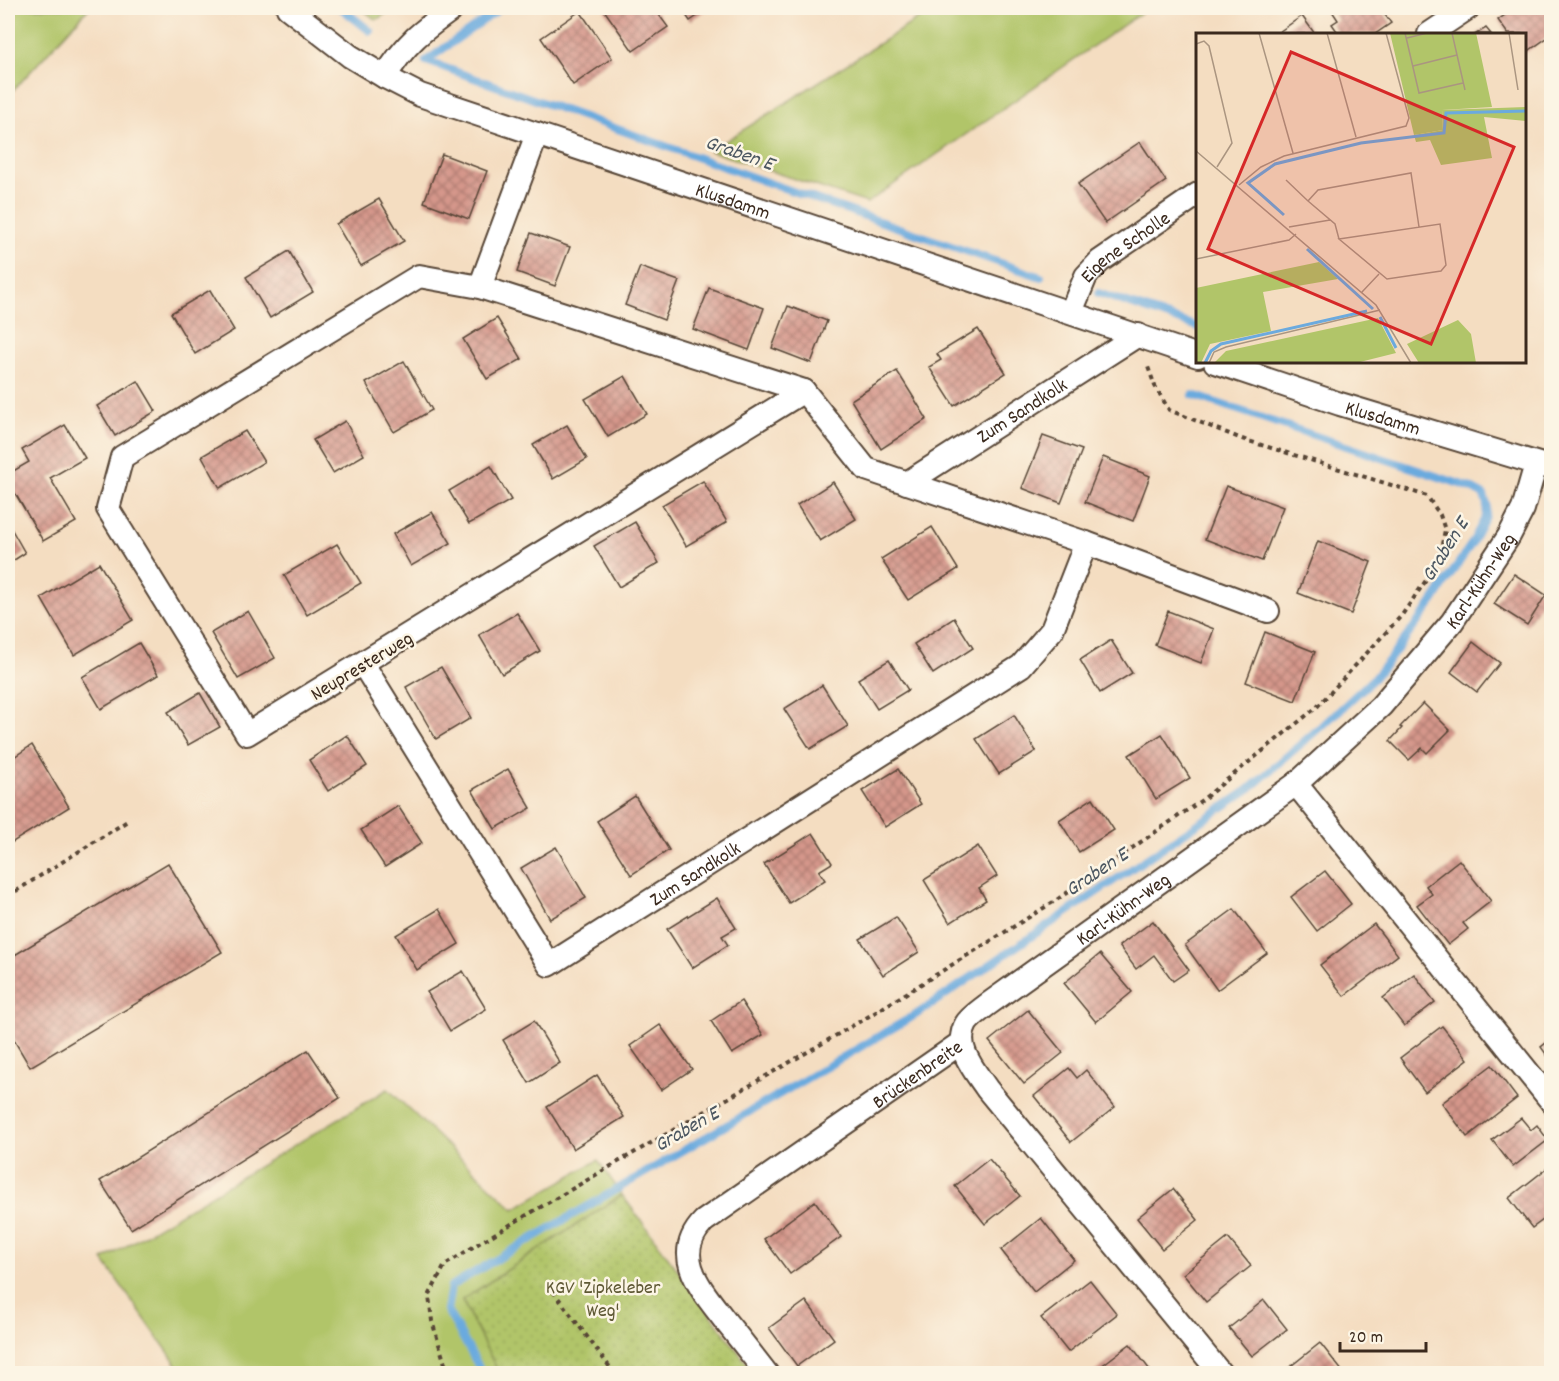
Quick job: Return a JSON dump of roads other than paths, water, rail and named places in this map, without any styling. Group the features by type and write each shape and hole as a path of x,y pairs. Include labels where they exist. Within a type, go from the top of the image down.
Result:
{"street":[{"name":"Klusdamm","path":"288,8 350,56 420,95 1196,356"},
{"path":"385,77 397,56 416,35 454,8"},
{"path":"1430,33 1468,8"},
{"path":"480,287 537,134"},
{"name":"Eigene Scholle","path":"1071,312 1086,276 1100,261 1196,195"},
{"name":"Neupresterweg","path":"419,276 480,287 804,391 247,734 108,510 122,457 419,276"},
{"name":"Zum Sandkolk","path":"907,483 1138,335"},
{"name":"Klusdamm","path":"1218,363 1340,404 1544,466"},
{"path":"804,391 867,469 1086,543 1268,611"},
{"name":"Karl-Kühn-Weg","path":"962,1042 966,1024 987,1005 1296,784 1382,705 1452,622 1509,536 1544,466"},
{"name":"Zum Sandkolk","path":"363,664 549,965 1022,666 1052,630 1086,543"},
{"path":"1296,784 1551,1102"},
{"name":"Brückenbreite","path":"767,1374 698,1285 690,1266 688,1251 695,1231 704,1221 962,1042 967,1061 987,1089 1221,1374"}],"waterway":[{"name":"Graben E","path":"341,8 370,31"},
{"path":"426,61 501,8"},
{"name":"Graben E","path":"426,61 1041,277"},
{"name":"Graben E","path":"1098,293 1196,326"},
{"name":"Graben E","path":"483,1374 447,1310 451,1286 917,1014 1248,790 1374,678 1430,606 1472,543 1486,516 1487,505 1484,495 1469,487 1193,395"}],"park label":[{"name":"KGV 'Zipkeleber Weg'","path":"603,1298"}]}
